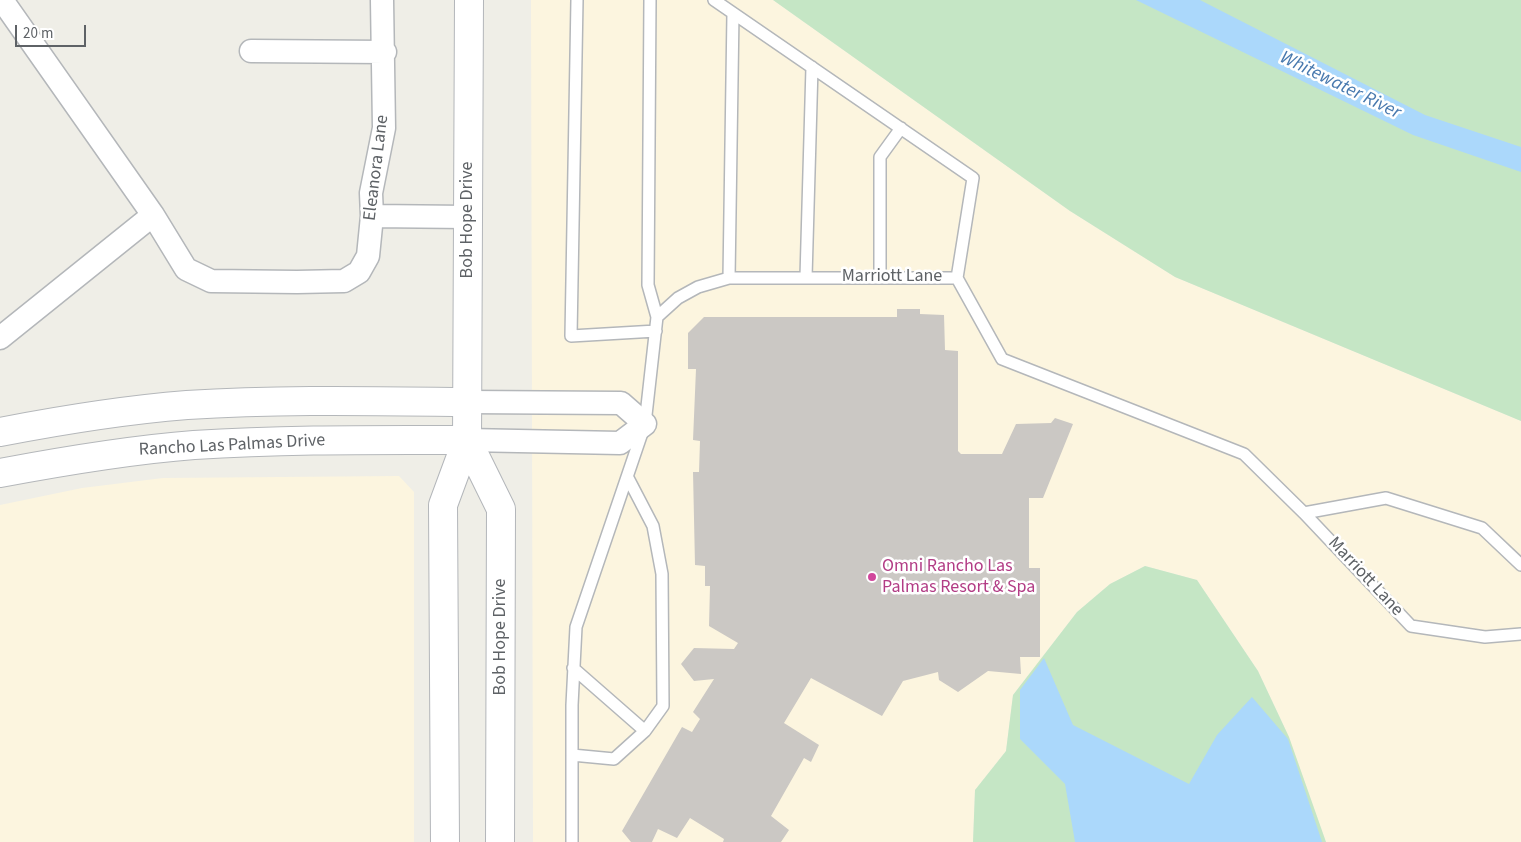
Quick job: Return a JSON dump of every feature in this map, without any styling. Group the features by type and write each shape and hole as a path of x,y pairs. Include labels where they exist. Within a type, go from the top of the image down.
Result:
{"main road":[{"name":"Bob Hope Drive","path":"444,842 443,505 467,440 469,0"},
{"path":"0,432 75,417 186,406 290,401 467,402"},
{"name":"Rancho Las Palmas Drive","path":"0,473 83,457 194,445 298,440 467,440"},
{"name":"Bob Hope Drive","path":"467,440 501,509 500,842"}],"street":[{"name":"Eleanora Lane","path":"2,0 153,215 186,268 211,281 278,282 344,281 359,272 368,256 372,216 371,192 384,128 385,52 382,0"},
{"path":"251,51 385,52"},
{"path":"0,338 153,215"},
{"path":"372,216 468,217"},
{"path":"467,402 621,403 646,424 620,443 467,440"}],"lane":[{"path":"577,0 571,336 656,331"},
{"path":"572,842 572,754 576,627 646,424 656,331 657,317 648,285 650,0"},
{"path":"714,0 973,178 958,278"},
{"path":"729,278 733,13"},
{"path":"806,277 812,67"},
{"path":"880,278 880,157 901,128"},
{"name":"Marriott Lane","path":"657,317 678,298 698,287 729,278 958,278 1002,359 1244,454 1304,513 1411,626 1485,637 1521,634"},
{"path":"572,754 614,759 645,731 663,706 662,574 653,526 628,478"},
{"name":"Marriott Lane","path":"1304,513 1386,498 1482,528 1521,565"},
{"path":"574,668 645,731"}],"shaded area":[{"path":"531,0 773,0 1070,211 1175,277 1521,421 1521,842 1326,842 1289,737 1258,671 1197,580 1145,566 1110,584 1077,612 1013,695 1006,751 975,790 973,842 533,842"},
{"path":"399,476 414,492 414,842 0,842 0,505 82,488 163,478"}],"green space":[{"path":"773,0 1521,0 1521,421 1175,277 1070,211"},
{"path":"1145,566 1197,580 1258,671 1289,737 1326,842 973,842 975,790 1006,751 1013,695 1077,612 1110,584"}],"water":[{"name":"Whitewater River","path":"1136,0 1200,0 1425,115 1521,147 1521,172 1413,135"},
{"path":"1044,658 1073,725 1189,784 1217,735 1252,697 1288,739 1322,842 1075,842 1065,784 1020,739 1020,690"}],"building":[{"name":"Omni Rancho Las Palmas Resort & Spa","path":"897,309 920,309 920,314 944,315 945,350 958,351 958,451 961,454 1002,454 1016,424 1051,423 1055,418 1073,424 1043,498 1029,498 1029,568 1040,568 1040,657 1020,657 1021,674 988,671 958,692 939,680 938,672 903,681 882,716 811,678 784,723 819,745 811,762 804,758 771,816 789,830 781,842 723,842 724,839 690,818 677,838 658,829 652,842 631,842 622,831 682,727 692,732 700,719 693,712 714,679 694,681 681,664 694,648 734,649 738,643 709,626 710,586 705,586 705,566 695,565 693,472 699,472 700,441 693,440 696,369 688,369 688,333 704,317 897,317"}],"place":[{"name":"Omni Rancho Las Palmas Resort & Spa","path":"872,577"}]}
